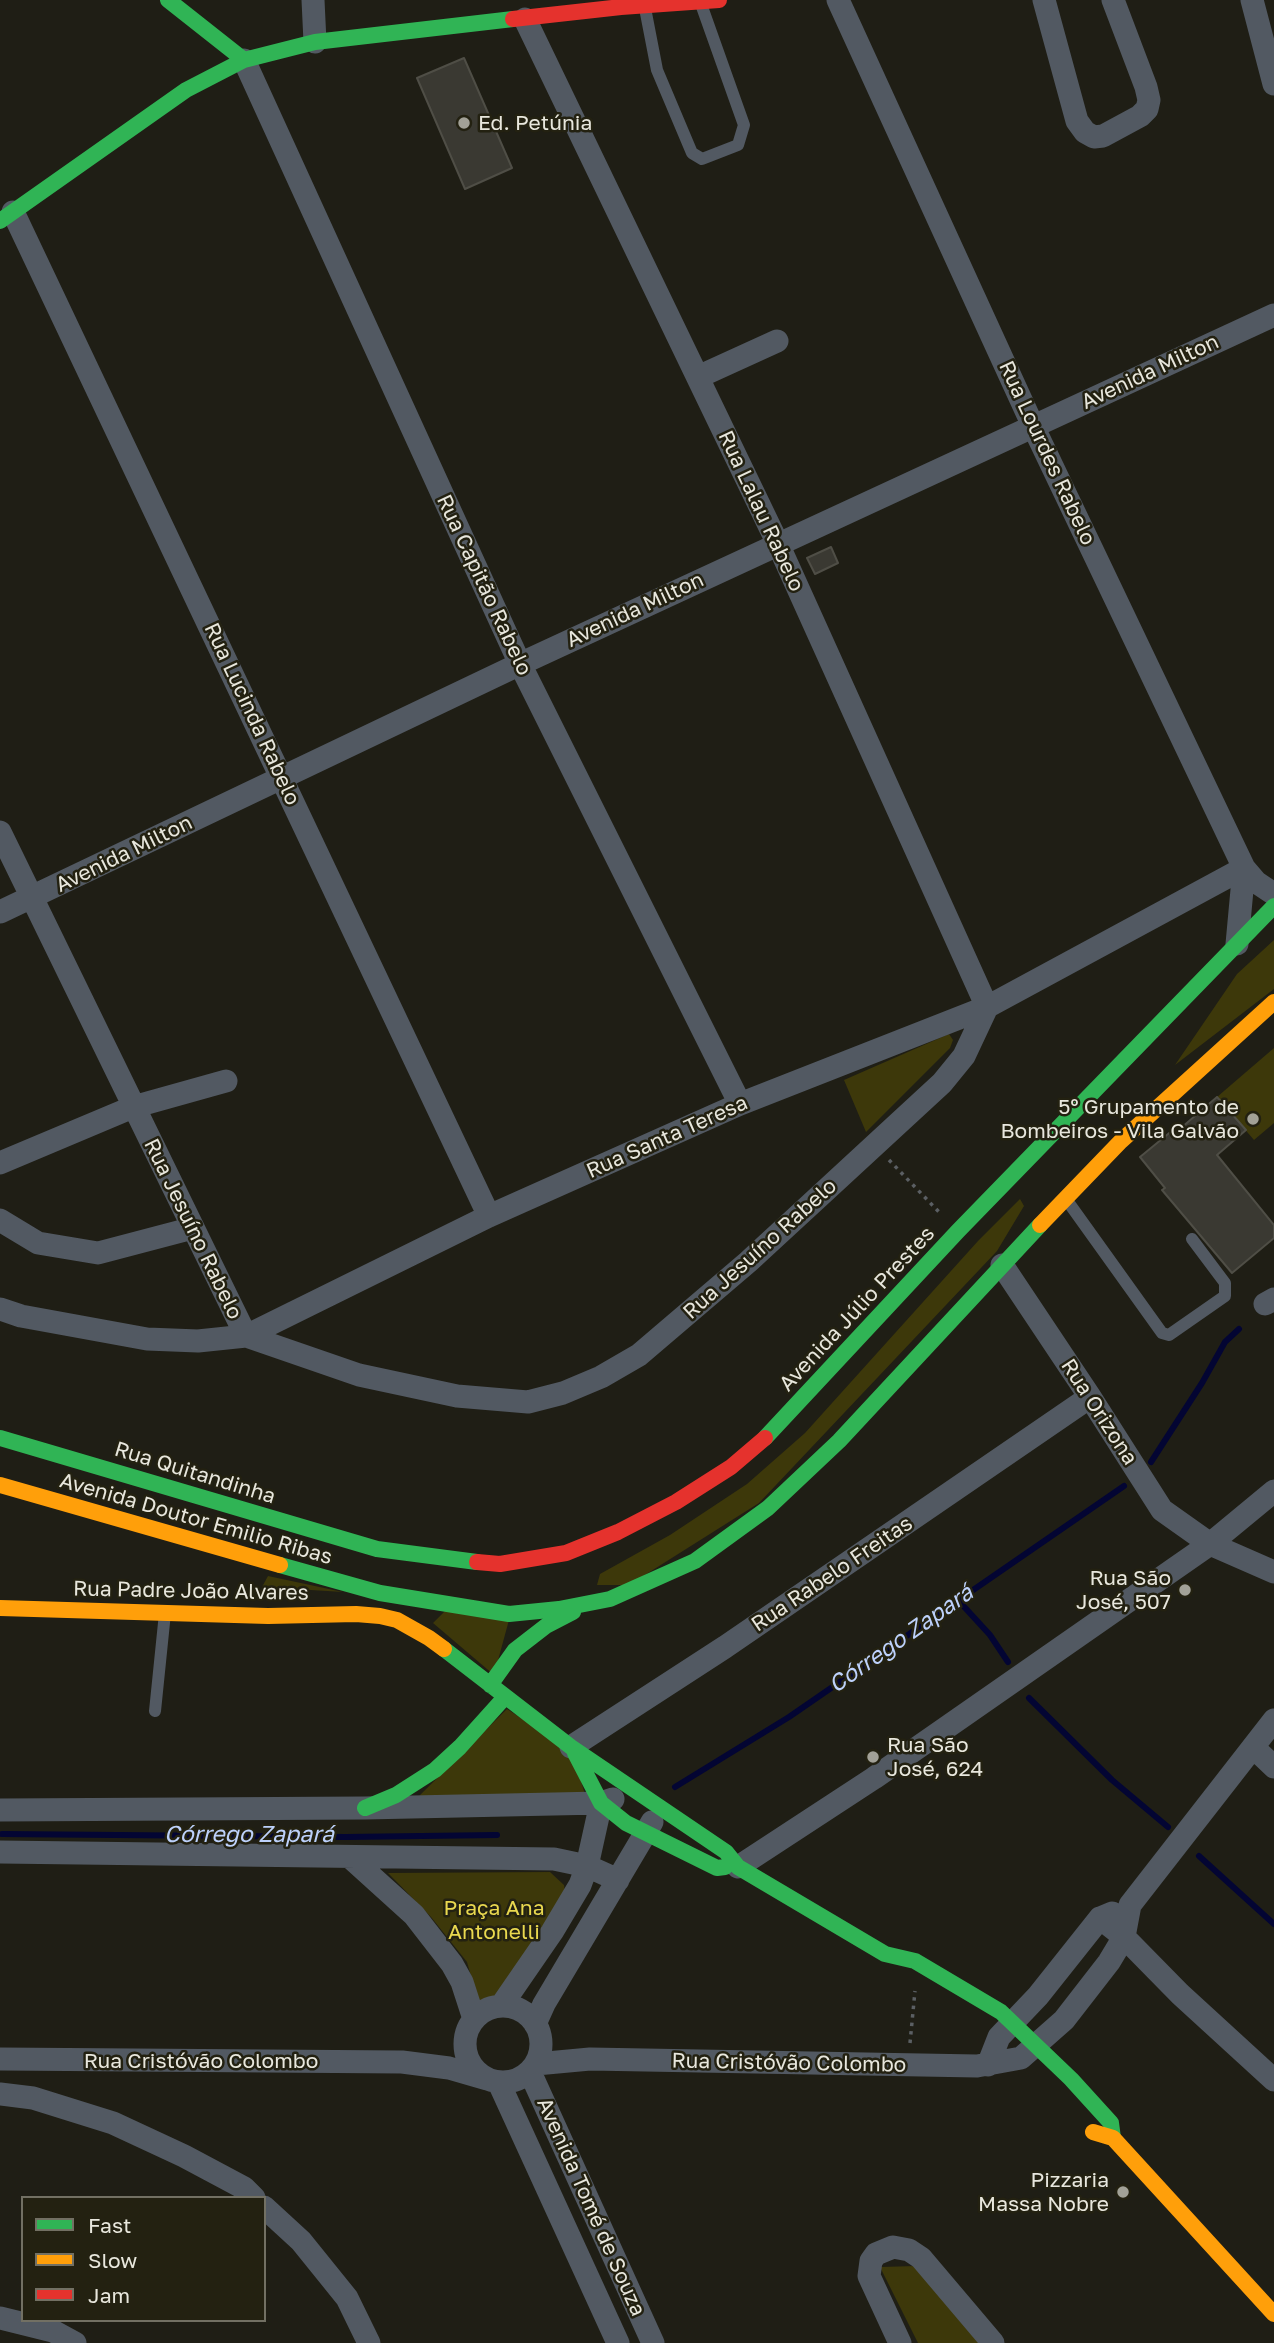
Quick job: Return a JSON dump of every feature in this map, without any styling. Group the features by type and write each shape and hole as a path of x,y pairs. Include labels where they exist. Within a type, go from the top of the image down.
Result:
{"main road":[{"path":"168,0 244,60"},
{"path":"6,217 186,90 244,60 315,42 525,19 644,2 719,0"},
{"name":"Avenida Júlio Prestes","path":"378,1560 444,1559 500,1564 566,1553 618,1532 676,1502 731,1467 775,1429 958,1231 1274,906"},
{"path":"380,1593 509,1614 586,1605 610,1599 695,1560 768,1508 839,1441 1121,1141 1274,1002"},
{"name":"Rua Quitandinha","path":"0,1437 378,1560"},
{"name":"Avenida Doutor Emilio Ribas","path":"0,1485 273,1569 380,1593"},
{"path":"378,1560 380,1616 397,1620 429,1638 571,1747 726,1852 738,1867 884,1954 915,1961 1001,2012 1000,2030 1029,2056 1071,2079 1111,2123 1113,2138"},
{"path":"268,1616 273,1597"},
{"path":"491,1685 515,1650 546,1626 586,1605"},
{"name":"Rua Padre João Alvares","path":"0,1608 268,1616 380,1616"},
{"path":"365,1808 396,1795 435,1770 505,1698"},
{"path":"571,1747 601,1803 626,1823 716,1868 738,1867"},
{"path":"884,1954 891,1971 916,1986"},
{"path":"1085,2123 1094,2133 1113,2138 1273,2310"}],"street":[{"path":"313,0 315,42"},
{"name":"Rua Lourdes Rabelo","path":"838,0 1033,426 1244,868 1256,882 1274,894"},
{"path":"1044,0 1077,121 1085,132 1094,137 1103,136 1140,116 1147,109 1149,100 1113,0"},
{"path":"1252,0 1274,85"},
{"name":"Rua Lalau Rabelo","path":"525,19 778,544 987,1007"},
{"name":"Rua Capitão Rabelo","path":"244,60 520,664 740,1104"},
{"name":"Rua Lucinda Rabelo","path":"6,217 282,778 489,1216"},
{"name":"Avenida Milton","path":"0,912 520,664 1274,315"},
{"path":"698,377 777,341"},
{"name":"Rua Jesuíno Rabelo","path":"0,832 246,1336 359,1375 457,1396 528,1402 563,1393 601,1377 639,1355 748,1262 950,1074 964,1056 987,1007"},
{"path":"1237,943 1244,868"},
{"name":"Rua Santa Teresa","path":"0,1309 147,1339 198,1341 246,1336 489,1216 740,1104 987,1007 1244,868"},
{"path":"0,1163 134,1107 226,1081"},
{"path":"0,1220 38,1243 98,1253 193,1228"},
{"name":"Rua Orizona","path":"1002,1265 1162,1510 1210,1544 1274,1572"},
{"name":"Rua Rabelo Freitas","path":"571,1747 736,1639 1090,1397"},
{"path":"738,1867 874,1778 1210,1544 1274,1491"},
{"path":"1029,2056 1064,2020 1110,1962 1124,1937 1130,1905 1274,1720"},
{"path":"1253,1747 1274,1767"},
{"path":"0,1810 365,1808 601,1803 617,1797 647,1800 651,1824 646,1835 552,1991 538,2032"},
{"path":"501,2006 552,1932 580,1885 601,1803"},
{"path":"0,1852 554,1859 587,1866 618,1880"},
{"path":"352,1858 415,1915 452,1964 462,1982 471,2024"},
{"path":"988,2065 1000,2030 1038,1996 1100,1918 1130,1905"},
{"path":"1100,1918 1124,1937 1180,1994 1274,2080"},
{"path":"501,2006 526,2014 538,2032 541,2048 533,2068 516,2080 493,2081 475,2071 467,2058 464,2044 471,2024 486,2010 501,2006"},
{"name":"Rua Cristóvão Colombo","path":"402,2062 447,2048 471,2024"},
{"name":"Rua Cristóvão Colombo","path":"538,2032 571,2055 590,2059"},
{"name":"Rua Cristóvão Colombo","path":"533,2068 590,2059 988,2065 1029,2056"},
{"name":"Rua Cristóvão Colombo","path":"0,2059 402,2062 449,2068 493,2081"},
{"name":"Avenida Tomé de Souza","path":"533,2068 653,2343"},
{"name":"Avenida Tomé de Souza","path":"493,2081 618,2343"},
{"path":"0,2094 33,2098 113,2123 184,2156 244,2188 252,2196"},
{"path":"266,2209 301,2241 347,2298 369,2343"},
{"path":"900,2343 869,2276 871,2261 876,2253 893,2247 909,2250 921,2258 993,2343"},
{"path":"0,2318 53,2331 75,2343"}],"lane":[{"path":"644,2 657,70 692,153 702,159 738,145 744,125 700,1"},
{"path":"1065,1199 1162,1333 1169,1335 1225,1296 1225,1283 1192,1239"},
{"path":"156,1711 164,1613"}],"path":[{"path":"875,1146 958,1231"},
{"path":"908,2065 916,1986"}],"green space":[{"path":"1274,940 1274,989 1175,1065 1237,974"},
{"path":"949,1034 953,1040 950,1048 866,1132 844,1080"},
{"path":"1274,1048 1274,1123 1254,1140 1217,1097"},
{"path":"1020,1199 1024,1206 997,1251 759,1503 629,1585 597,1585 600,1574 670,1535 747,1484 805,1433 978,1241"},
{"path":"268,1576 343,1592 262,1587"},
{"path":"445,1611 509,1620 494,1675 433,1623"},
{"path":"507,1709 572,1751 587,1801 415,1800"},
{"name":"Praça Ana Antonelli","path":"550,1872 564,1885 566,1899 498,1995 478,2001 467,1962 431,1917 388,1873"},
{"path":"916,2266 980,2343 918,2343 880,2267"}],"building":[{"name":"Ed. Petúnia","path":"464,58 512,168 465,189 417,78"},
{"path":"831,547 838,563 815,574 807,558"},
{"path":"1217,1097 1246,1130 1217,1155 1274,1225 1274,1238 1232,1273 1162,1190 1165,1188 1140,1157 1179,1125 1181,1128"}],"waterway":[{"name":"Córrego Zapará","path":"1151,1462 1225,1342 1239,1329"},
{"name":"Córrego Zapará","path":"675,1787 789,1717 1124,1486"},
{"path":"957,1599 990,1635 1008,1662"},
{"path":"1029,1698 1112,1780 1168,1827"},
{"name":"Córrego Zapará","path":"2,1834 346,1837 497,1835"},
{"path":"1199,1856 1274,1924"}],"traffic: fast":[{"path":"168,0 244,60"},
{"path":"0,221 186,90 244,60 315,42 513,19"},
{"path":"765,1438 958,1231 1274,906"},
{"path":"280,1565 380,1593 509,1614 559,1609 610,1599 695,1561 768,1508 839,1441 1040,1225"},
{"path":"0,1438 377,1549 477,1562"},
{"path":"490,1685 515,1650 546,1626 573,1612"},
{"path":"444,1649 571,1747 726,1852 738,1867 885,1954 915,1961 1001,2012 1071,2079 1111,2123 1113,2138"},
{"path":"365,1808 396,1795 435,1770 460,1747 505,1697"},
{"path":"575,1753 601,1803 626,1823 717,1868 725,1867"}],"traffic: slow":[{"path":"1040,1225 1121,1141 1274,1002"},
{"path":"0,1485 280,1565"},
{"path":"0,1608 268,1616 380,1616 397,1620 444,1649"},
{"path":"1093,2132 1113,2138 1274,2314"}],"traffic: jam":[{"path":"513,19 719,0"},
{"path":"477,1562 500,1564 566,1553 618,1532 676,1502 731,1467 765,1438"}],"place":[{"name":"Ed. Petúnia","path":"464,123"},
{"name":"5º Grupamento de Bombeiros - Vila Galvão","path":"1253,1119"},
{"name":"Rua São José, 507","path":"1185,1590"},
{"name":"Rua São José, 624","path":"873,1757"},
{"name":"Pizzaria Massa Nobre","path":"1123,2192"}]}
